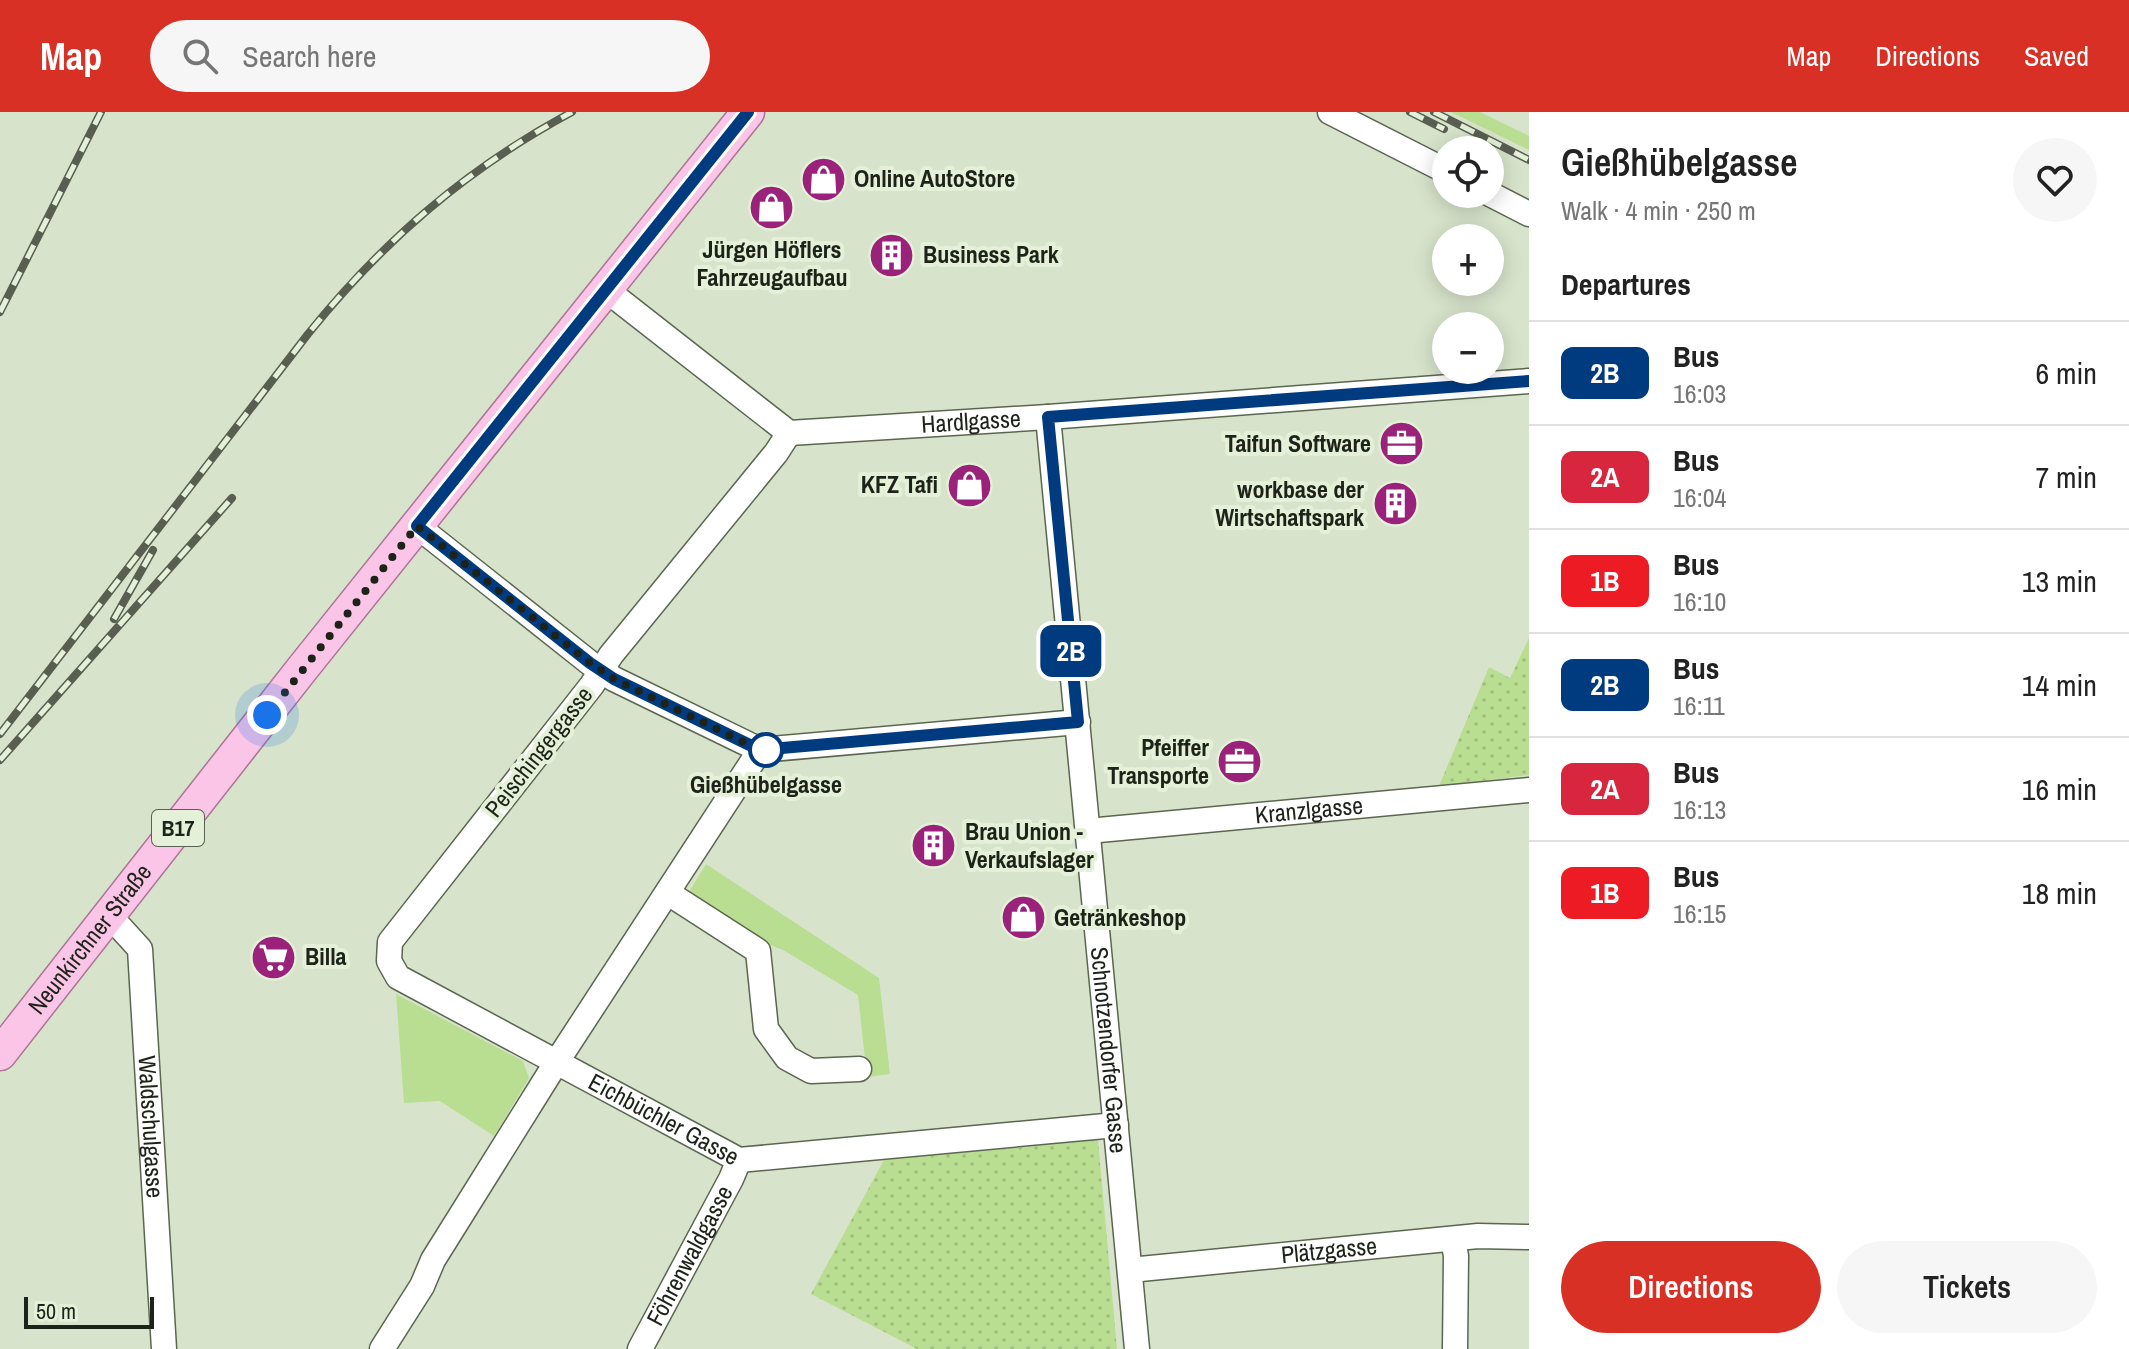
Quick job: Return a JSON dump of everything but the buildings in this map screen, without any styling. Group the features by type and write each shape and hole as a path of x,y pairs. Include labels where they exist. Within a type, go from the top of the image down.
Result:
{"main road":[{"name":"Neunkirchner Straße","path":"0,1054 748,112"}],"street":[{"path":"1330,112 1432,164"},
{"path":"1504,201 1529,214"},
{"path":"605,289 789,433"},
{"name":"Hardlgasse","path":"789,433 1529,381"},
{"name":"Schnotzendorfer Gasse","path":"1048,417 1137,1349"},
{"name":"Peischingergasse","path":"389,961 390,942 611,655 789,433"},
{"path":"417,526 601,671 760,750 1078,722"},
{"path":"382,1349 422,1286 433,1260 556,1063 760,750"},
{"name":"Kranzlgasse","path":"1088,831 1529,790"},
{"path":"668,893 758,951 766,1029 787,1058 811,1071 859,1069"},
{"name":"Waldschulgasse","path":"109,915 140,949 164,1349"},
{"name":"Eichbüchler Gasse","path":"389,961 398,977 739,1160 1116,1125"},
{"name":"Föhrenwaldgasse","path":"640,1349 739,1160"},
{"name":"Plätzgasse","path":"1130,1270 1478,1236 1529,1237"},
{"path":"1453,1239 1456,1256 1455,1349"}],"green space":[{"path":"1451,112 1480,112 1529,136 1529,150"},
{"path":"1529,638 1529,775 1439,786 1489,667 1510,678"},
{"path":"706,864 879,978 890,1074 867,1077 858,995 783,950 761,941 689,892"},
{"path":"396,994 523,1061 529,1078 494,1136 440,1101 404,1103"},
{"path":"1098,1140 1117,1349 917,1349 811,1294 884,1160"}],"railway":[{"path":"0,312 101,112"},
{"path":"0,734 308,334 366,268 462,183 533,134 572,112"},
{"path":"1410,112 1444,129"},
{"path":"1434,112 1529,160"},
{"path":"0,760 232,498"},
{"path":"114,619 153,550"}],"bus line":[{"name":"2B","path":"748,112 417,526 614,679 760,750 1078,722 1048,417 1529,381"}],"place":[{"name":"Online AutoStore","path":"823,179"},
{"name":"Jürgen Höflers Fahrzeugaufbau","path":"772,208"},
{"name":"Business Park","path":"892,255"},
{"name":"Taifun Software","path":"1402,444"},
{"name":"KFZ Tafi","path":"969,485"},
{"name":"workbase der Wirtschaftspark","path":"1395,504"},
{"name":"Gießhübelgasse","path":"766,750"},
{"name":"Pfeiffer Transporte","path":"1240,762"},
{"name":"Brau Union - Verkaufslager","path":"934,846"},
{"name":"Getränkeshop","path":"1023,918"},
{"name":"Billa","path":"274,957"}],"route":[{"path":"267,715 417,526 614,679 760,750 766,750"}]}
